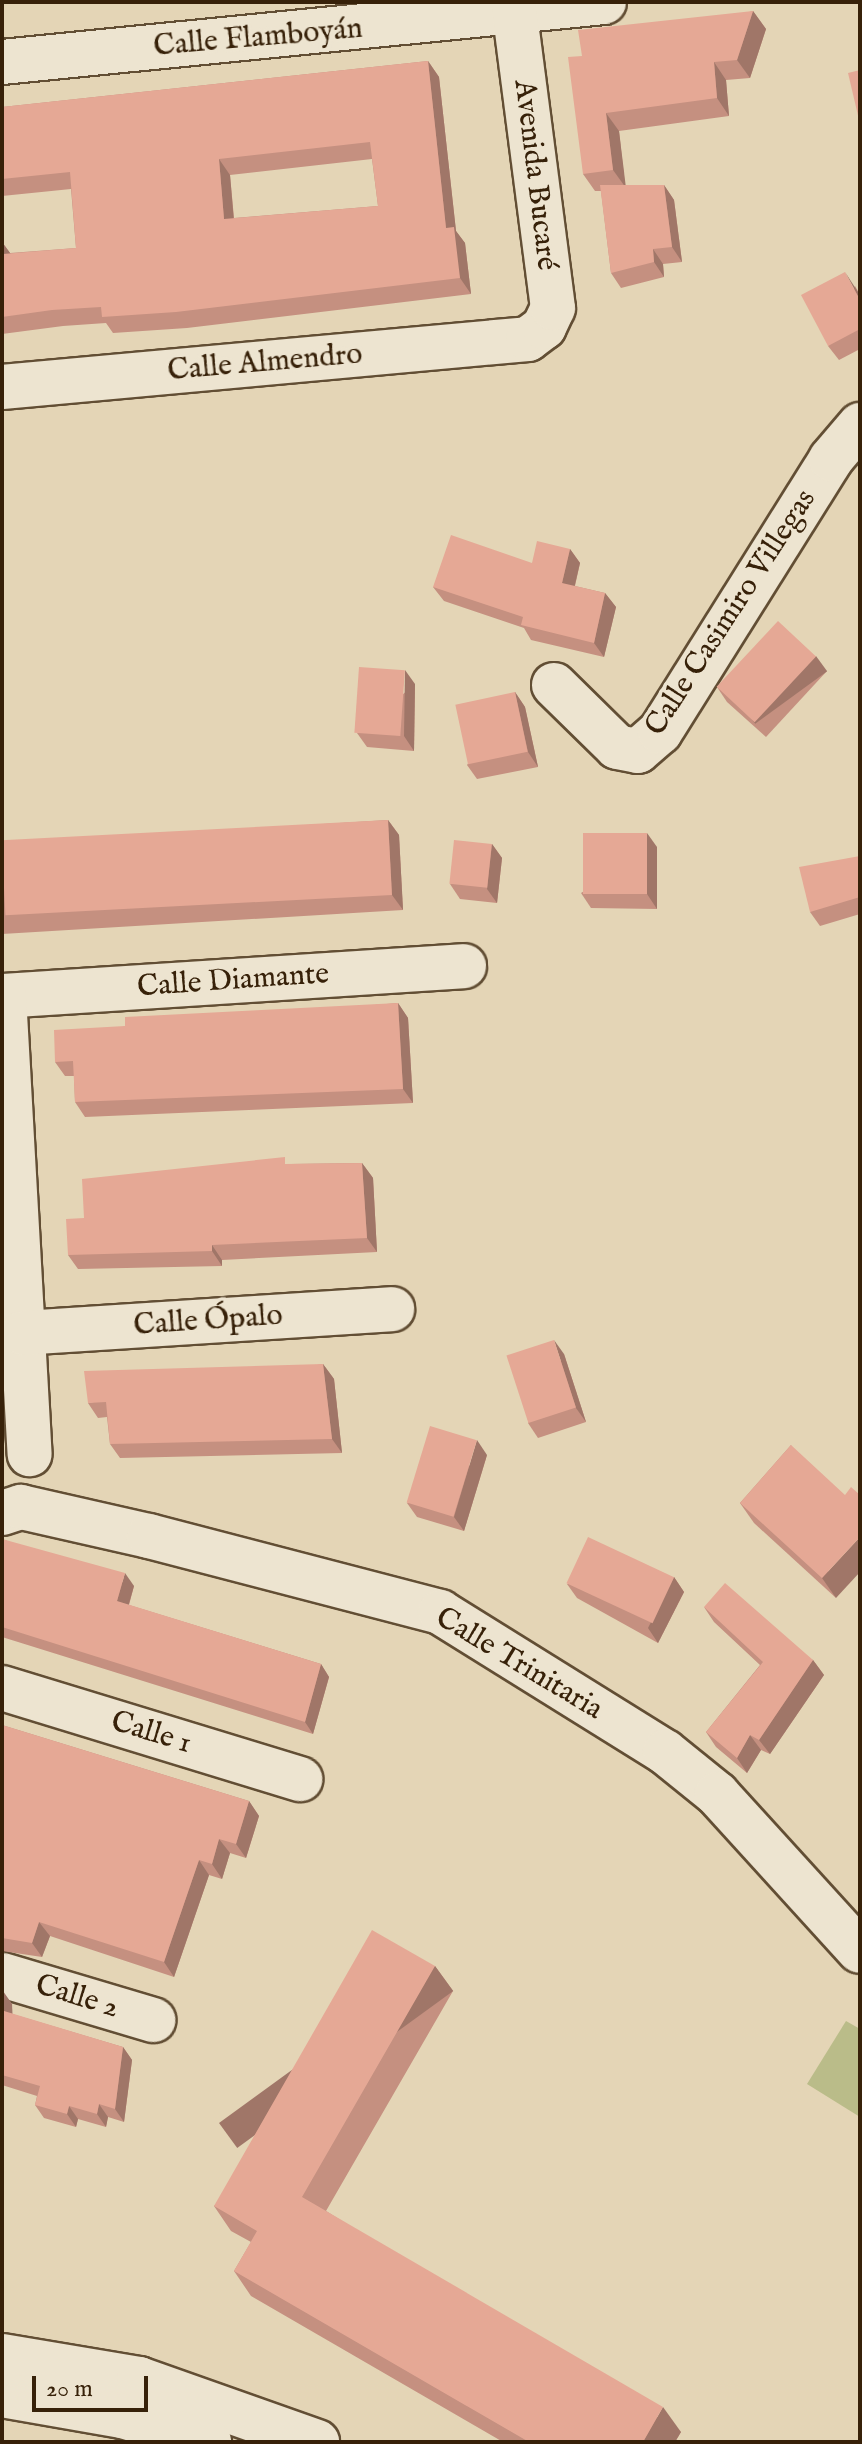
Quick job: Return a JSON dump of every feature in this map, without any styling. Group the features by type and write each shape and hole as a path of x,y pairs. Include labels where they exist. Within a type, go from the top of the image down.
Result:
{"street":[{"name":"Calle Flamboyán","path":"2,62 514,8 604,2"},
{"name":"Avenida Bucaré","path":"514,8 553,308 528,339"},
{"name":"Calle Almendro","path":"2,387 528,339"},
{"name":"Calle Casimiro Villegas","path":"554,685 617,747 638,751 660,732 831,459 860,425"},
{"name":"Calle Diamante","path":"3,996 464,966"},
{"path":"3,996 30,1454"},
{"name":"Calle Ópalo","path":"23,1333 392,1309"},
{"name":"Calle Trinitaria","path":"2,1513 21,1507 149,1536 440,1612 665,1752 717,1794 860,1951"},
{"name":"Calle 1","path":"2,1688 300,1779"},
{"name":"Calle 2","path":"2,1975 153,2020"},
{"path":"2,2356 139,2379 317,2442"},
{"path":"2,2395 122,2416 209,2442"}],"green space":[{"path":"846,2021 860,2029 860,2117 807,2084"}],"building":[{"path":"753,11 737,60 714,62 717,98 606,113 613,170 583,174 568,57 582,56 578,30"},
{"path":"428,61 446,228 454,227 460,278 176,312 102,317 101,307 2,317 2,243 3,254 76,248 70,172 2,179 2,107","holes":["370,142 378,206 224,219 219,159"]},
{"path":"860,70 860,124 848,73"},
{"path":"600,185 664,185 672,247 653,249 654,262 611,273"},
{"path":"845,272 860,300 860,329 828,346 801,295"},
{"path":"451,535 532,563 537,541 570,549 562,583 605,593 594,643 521,625 523,617 433,587"},
{"path":"778,621 816,656 755,722 717,687"},
{"path":"359,667 405,670 400,736 354,733"},
{"path":"515,692 528,752 468,764 455,705"},
{"path":"388,820 392,895 5,915 2,840"},
{"path":"583,833 647,833 647,894 583,894"},
{"path":"454,840 492,844 487,888 449,884"},
{"path":"860,856 860,897 810,912 799,867"},
{"path":"398,1003 403,1089 75,1102 73,1061 55,1062 54,1030 125,1026 125,1017"},
{"path":"285,1157 285,1164 362,1163 367,1238 212,1245 212,1251 68,1255 66,1219 84,1218 82,1179"},
{"path":"554,1340 576,1408 528,1423 506,1355"},
{"path":"323,1364 332,1439 110,1444 106,1402 88,1403 84,1371"},
{"path":"430,1426 477,1440 453,1517 407,1503"},
{"path":"791,1445 845,1495 851,1487 860,1495 860,1537 822,1578 740,1503"},
{"path":"588,1537 674,1577 653,1623 566,1583"},
{"path":"2,1539 125,1573 117,1601 321,1664 305,1722 2,1627"},
{"path":"725,1583 813,1660 759,1740 750,1735 737,1758 706,1732 763,1662 704,1607"},
{"path":"2,1725 249,1801 236,1844 219,1839 212,1864 199,1860 164,1962 39,1922 32,1943 2,1938"},
{"path":"372,1930 435,1966 302,2197 663,2407 643,2442 529,2442 234,2271 257,2231 214,2206"},
{"path":"2,1991 4,2011 123,2047 115,2109 99,2104 97,2114 69,2106 67,2114 35,2105 40,2086 2,2075"}]}
